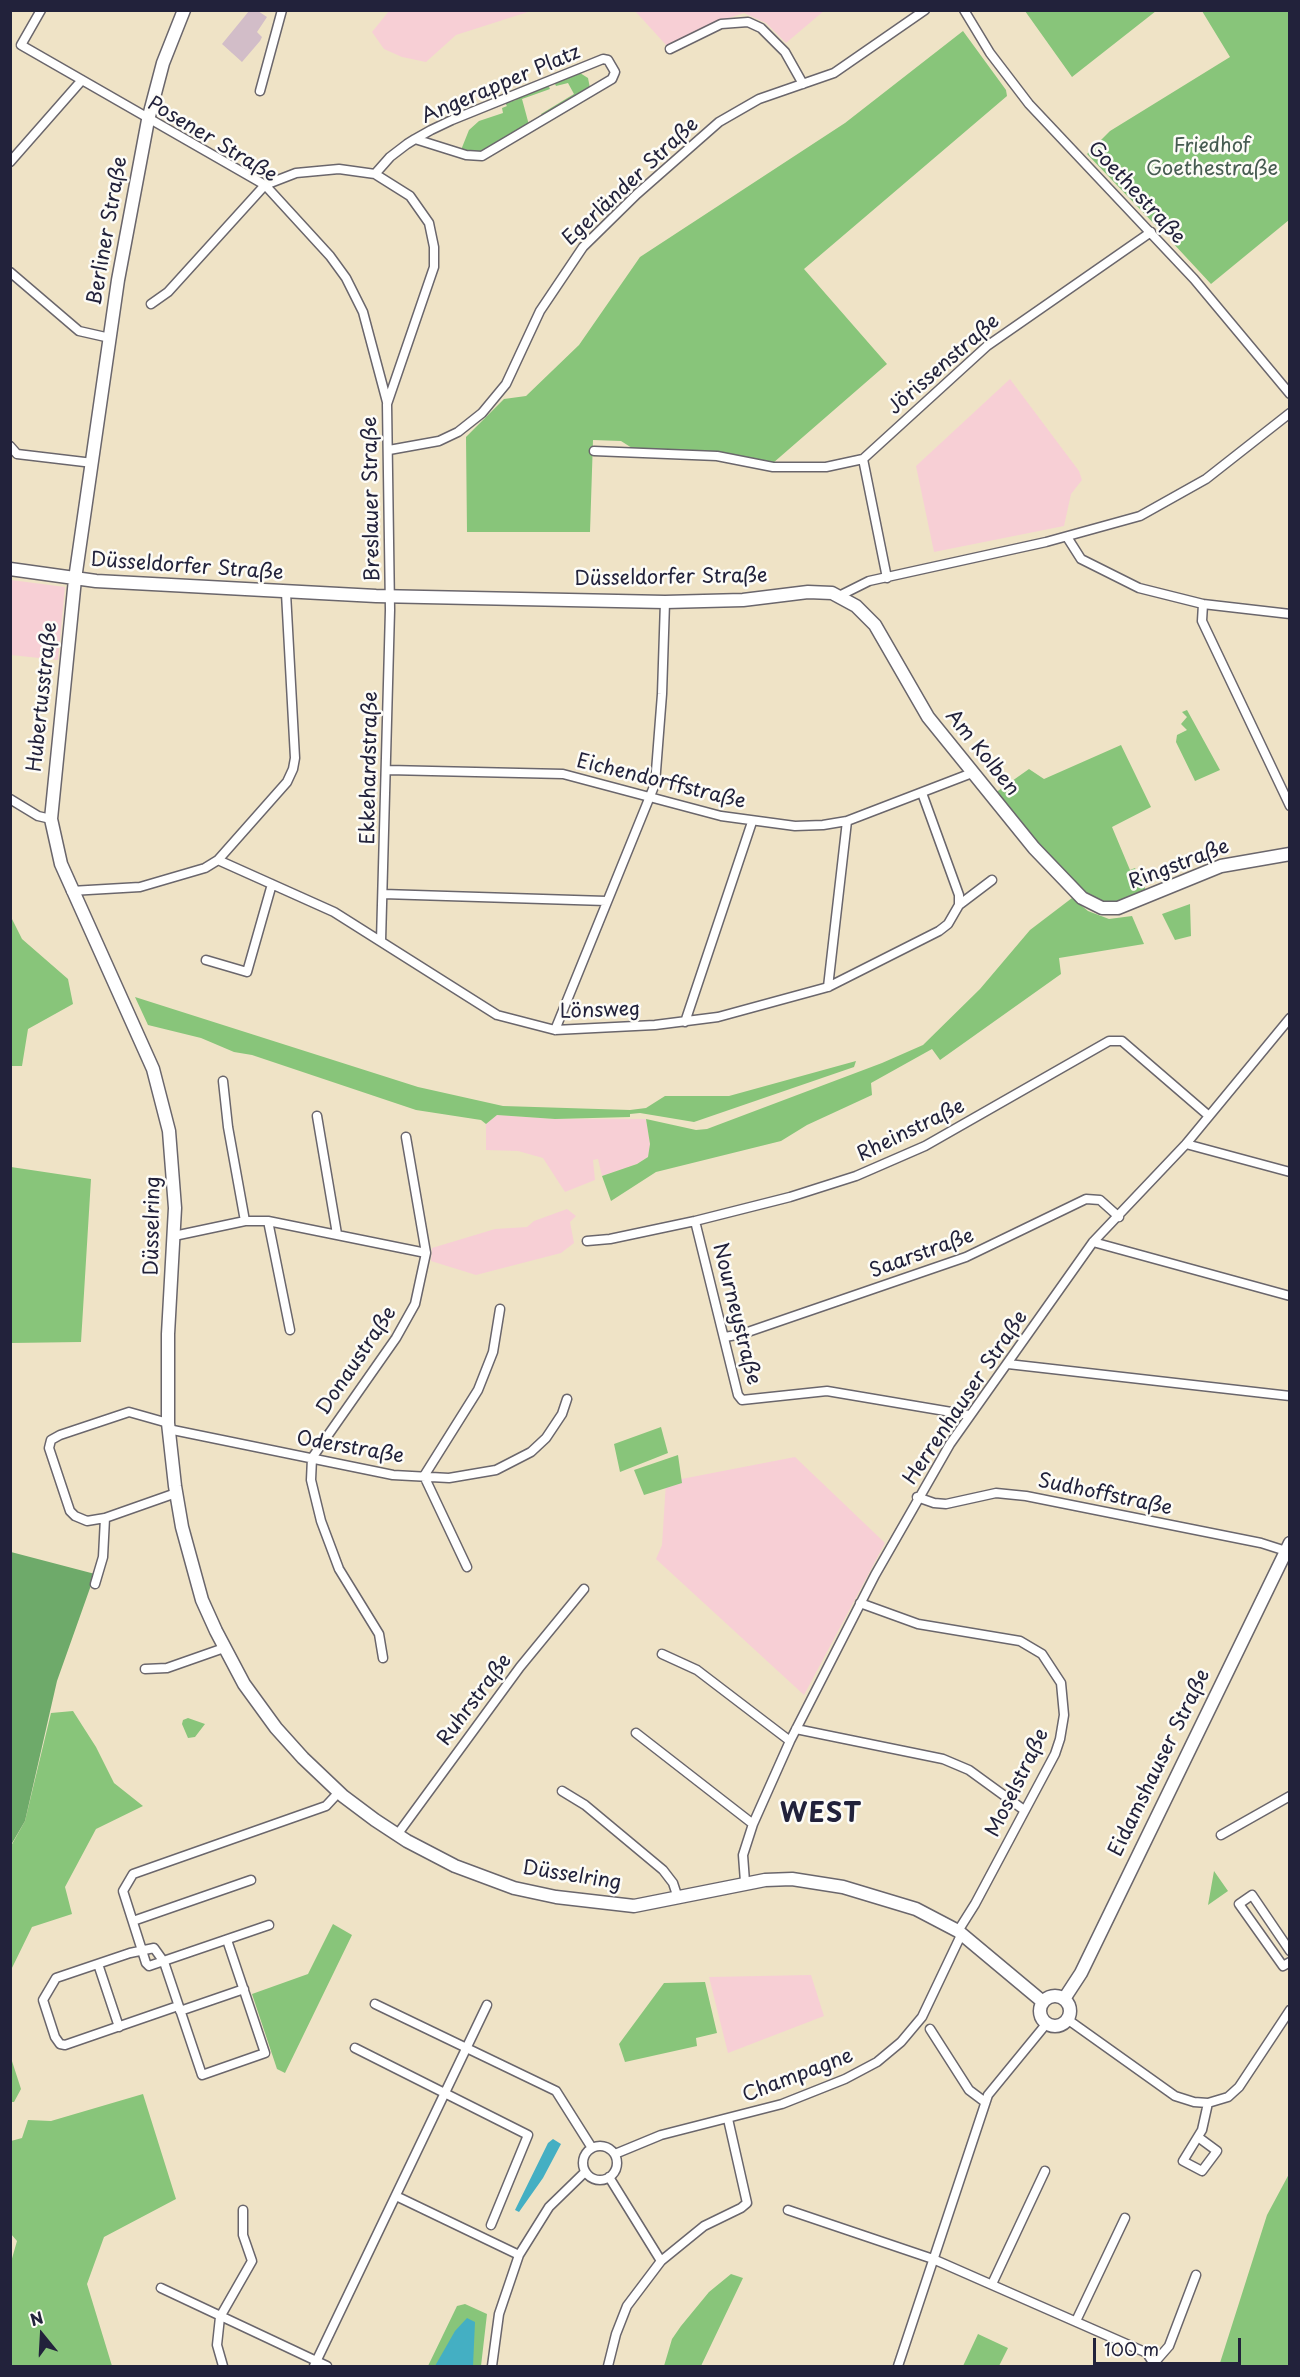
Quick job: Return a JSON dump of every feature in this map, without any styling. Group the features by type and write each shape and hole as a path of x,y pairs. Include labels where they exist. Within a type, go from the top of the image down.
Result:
{"street":[{"name":"Posener Straße","path":"41,10 21,45 148,120 265,185 330,256 354,292 366,321 387,404"},
{"name":"Berliner Straße","path":"75,579 110,338 148,120 163,63 184,10"},
{"path":"260,91 282,10"},
{"name":"Egerländer Straße","path":"389,450 428,444 458,432 482,413 506,384 540,311 571,262 600,229 729,114 759,99 834,74 925,10"},
{"name":"Goethestraße","path":"964,10 1012,83 1194,279 1290,394"},
{"path":"670,49 721,24 748,22 760,28 785,52 803,84"},
{"name":"Angerapper Platz","path":"375,174 390,157 415,139 460,116 602,59 608,60 615,72 612,79 482,156 469,156 415,139"},
{"path":"10,162 82,81"},
{"name":"Breslauer Straße","path":"151,304 168,292 265,185 305,171 339,169 375,174 397,186 420,207 431,229 435,252 434,267 387,404 390,597"},
{"name":"Jörissenstraße","path":"863,459 987,346 1151,232"},
{"path":"10,272 79,331 110,338"},
{"path":"839,596 859,585 1067,537 1130,520 1163,505 1228,463 1290,413"},
{"path":"10,446 17,454 93,463"},
{"path":"594,451 717,456 773,467 826,467 863,459 887,578"},
{"path":"1067,537 1081,559 1129,585 1203,604 1290,614"},
{"name":"Düsseldorfer Straße","path":"10,569 75,579 286,593 390,597 665,602 743,600 808,592 839,596"},
{"name":"Hubertusstraße","path":"51,819 75,579"},
{"path":"71,891 140,887 206,868 218,860 287,782 294,766 286,593"},
{"name":"Am Kolben","path":"839,596 863,611 875,625 913,695 972,773 1073,891 1102,908 1118,908"},
{"name":"Ekkehardstraße","path":"381,941 388,770 390,597"},
{"path":"555,1030 649,798 656,773 662,694 665,602"},
{"path":"1203,604 1202,621 1290,806"},
{"name":"Eichendorffstraße","path":"388,770 553,773 752,822 795,826 823,825 847,820 922,793"},
{"path":"959,905 957,888 922,793 972,773"},
{"path":"10,799 38,816 51,819"},
{"name":"Düsselring","path":"51,819 61,864 71,891 133,1021 153,1069 169,1131 174,1172 174,1236 168,1334 168,1426 176,1493 202,1600 244,1684 276,1728 339,1792 398,1835 455,1866 484,1878 556,1897 634,1906 745,1882 792,1879 843,1887 916,1909 960,1932 1043,2002"},
{"path":"828,987 847,820"},
{"path":"685,1022 752,822"},
{"name":"Ringstraße","path":"1118,908 1221,866 1290,854"},
{"name":"Lönsweg","path":"218,860 334,912 497,1015 555,1030 590,1030 685,1022 763,1007 828,987 939,931 954,916 959,905 992,880"},
{"path":"206,960 248,972 272,884"},
{"path":"383,894 606,901"},
{"name":"Herrenhauser Straße","path":"745,1882 743,1855 753,1824 790,1741 917,1497 969,1415 1008,1364 1093,1242 1186,1144 1290,1018"},
{"name":"Rheinstraße","path":"586,1241 610,1239 695,1221 810,1191 907,1154 1110,1041 1122,1041 1209,1116"},
{"path":"223,1081 228,1127 245,1221"},
{"path":"317,1116 337,1234"},
{"name":"Donaustraße","path":"312,1458 396,1338 415,1304 426,1253 406,1137"},
{"path":"1186,1144 1290,1172"},
{"name":"Saarstraße","path":"725,1337 966,1257 1086,1199 1101,1200 1119,1217"},
{"path":"174,1236 245,1221 268,1221 426,1253"},
{"path":"268,1221 290,1330"},
{"name":"Nourneystraße","path":"695,1221 738,1395 742,1400 748,1402 826,1391 969,1415"},
{"path":"1093,1242 1290,1296"},
{"path":"467,1567 424,1476 478,1390 493,1352 500,1309"},
{"path":"1008,1364 1290,1396"},
{"name":"Oderstraße","path":"168,1426 393,1475 449,1478 496,1470 531,1452 546,1438 562,1414 567,1399"},
{"path":"168,1426 129,1412 51,1440 50,1448 70,1511 87,1521 105,1518 176,1493"},
{"path":"312,1458 311,1480 321,1521 339,1569 379,1635 383,1658"},
{"name":"Sudhoffstraße","path":"917,1497 933,1503 946,1504 996,1493 1026,1496 1288,1547"},
{"path":"95,1584 103,1557 105,1518"},
{"name":"Eidamshauser Straße","path":"1064,1999 1081,1973 1288,1547"},
{"name":"Ruhrstraße","path":"398,1835 520,1667 584,1588"},
{"name":"Moselstraße","path":"860,1603 918,1624 1020,1641 1036,1650 1057,1674 1062,1692 1064,1715 1060,1738 960,1932"},
{"path":"144,1669 167,1668 224,1648"},
{"path":"662,1654 697,1670 790,1741"},
{"path":"796,1729 943,1759 969,1770 1024,1810"},
{"path":"636,1733 753,1824"},
{"path":"562,1791 585,1805 663,1870 674,1883 678,1898"},
{"path":"269,1925 149,1966 123,1891 133,1874 326,1806 339,1792"},
{"path":"1221,1835 1290,1796"},
{"path":"133,1921 251,1880"},
{"path":"1290,1951 1252,1895 1239,1904 1283,1966 1290,1962"},
{"name":"Champagne","path":"615,2154 643,2140 782,2104 825,2088 862,2070 889,2053 922,2017 960,1932"},
{"path":"227,1940 244,1989 266,2053 202,2075 179,2008 164,1962 154,1948 56,1978 43,2000 55,2037 60,2044 65,2044 179,2008 244,1989"},
{"path":"98,1964 119,2027"},
{"path":"1056,1996 1064,1999 1070,2009 1067,2019 1058,2025 1047,2023 1040,2012 1043,2002 1056,1996"},
{"path":"375,2004 556,2091 592,2148"},
{"path":"315,2364 487,2005"},
{"path":"1067,2019 1175,2096 1194,2102 1208,2103 1228,2097 1239,2087 1290,2010"},
{"path":"898,2367 985,2102 996,2081 1047,2023"},
{"path":"930,2029 969,2090 985,2102"},
{"path":"355,2048 528,2135 491,2225"},
{"path":"1198,2137 1208,2103"},
{"path":"608,2367 615,2334 627,2306 661,2261 704,2226 747,2203 728,2119"},
{"path":"607,2147 615,2154 616,2168 609,2177 594,2179 585,2172 583,2159 592,2148 607,2147"},
{"path":"992,2284 1045,2171"},
{"path":"492,2367 499,2314 519,2255 549,2207 585,2172"},
{"path":"609,2177 661,2261"},
{"path":"396,2196 519,2255"},
{"path":"223,2367 217,2345 220,2316 252,2261 243,2235 243,2210"},
{"path":"788,2210 933,2259 1147,2353 1155,2364 1169,2346 1196,2276"},
{"path":"1076,2321 1125,2218"},
{"path":"161,2288 315,2364 327,2367"}],"shaded area":[{"path":"825,10 786,43 766,23 744,13 717,22 667,46 635,11"},
{"path":"249,11 258,11 267,17 257,32 262,37 260,41 242,62 222,44"},
{"path":"389,11 531,11 456,35 426,62 402,57 384,49 372,32"},
{"path":"1010,379 1079,471 1082,480 1071,494 1064,526 934,552 916,466"},
{"path":"11,580 65,587 58,660 11,655"},
{"path":"497,1115 555,1119 646,1119 650,1144 648,1157 637,1164 602,1176 598,1159 593,1160 595,1180 565,1192 543,1158 518,1151 486,1150 486,1124"},
{"path":"567,1209 576,1216 570,1222 574,1243 561,1253 476,1275 431,1261 432,1248 495,1229 527,1227 534,1221"},
{"path":"795,1457 885,1543 804,1695 656,1559 662,1545 666,1482"},
{"path":"811,1975 824,2016 728,2053 709,1977"}],"green space":[{"path":"1025,11 1156,11 1072,77"},
{"name":"Friedhof Goethestraße","path":"1202,11 1290,11 1289,220 1211,284 1171,241 1181,233 1171,221 1160,230 1087,154 1110,131 1230,57"},
{"path":"963,31 1006,90 1007,96 804,269 887,364 773,463 721,453 632,448 621,441 593,440 590,532 467,532 466,437 504,399 526,396 579,345 640,257 845,123"},
{"path":"580,73 588,78 590,88 543,117 541,114 574,94 568,83 556,86 554,82"},
{"path":"548,85 550,89 522,99 529,125 480,152 461,150 469,130 479,121 503,113 502,108 507,106 505,103 516,100 514,97"},
{"path":"1187,710 1220,770 1195,781 1176,742 1177,735 1187,730 1181,724 1187,717 1182,712"},
{"path":"1121,745 1151,807 1112,827 1130,870 1135,868 1147,892 1112,904 1090,898 1075,887 995,793 1029,769 1044,779"},
{"path":"1072,898 1088,911 1109,919 1132,916 1144,944 1059,958 1061,974 940,1060 932,1049 871,1083 872,1095 807,1125 781,1141 656,1172 611,1201 602,1176 637,1164 648,1157 650,1144 646,1119 696,1130 707,1129 882,1063 923,1045 980,989 1030,930"},
{"path":"1190,904 1191,936 1175,940 1162,914"},
{"path":"10,915 22,939 68,979 73,1004 28,1029 22,1066 11,1066"},
{"path":"135,997 418,1087 503,1106 630,1110 646,1108 665,1096 729,1096 856,1061 854,1067 694,1122 640,1113 630,1114 630,1117 555,1119 497,1115 486,1124 481,1120 416,1110 252,1055 234,1052 201,1038 148,1025"},
{"path":"11,1167 91,1179 81,1342 11,1343"},
{"path":"661,1427 668,1453 620,1472 614,1444"},
{"path":"678,1455 682,1483 644,1495 634,1470"},
{"path":"11,1552 95,1574 57,1681 25,1821 11,1845"},
{"path":"73,1711 96,1747 114,1783 143,1806 96,1829 65,1887 72,1914 32,1927 11,1970 11,1846 25,1821 51,1713"},
{"path":"188,1718 205,1724 195,1737 188,1738 182,1724 183,1720"},
{"path":"1214,1871 1228,1891 1208,1905"},
{"path":"333,1924 352,1935 285,2073 277,2069 252,1994 308,1974"},
{"path":"705,1982 717,2033 696,2038 697,2046 625,2062 619,2044 664,1983"},
{"path":"11,2058 21,2089 14,2102 11,2102"},
{"path":"143,2094 176,2199 104,2237 87,2284 112,2366 11,2366 11,2262 17,2241 11,2234 11,2141 22,2138 28,2120 51,2121"},
{"path":"1289,2174 1289,2366 1219,2366 1267,2215"},
{"path":"731,2274 743,2278 701,2366 664,2366 672,2339 681,2326 709,2292"},
{"path":"465,2304 487,2314 481,2366 428,2366 457,2306"},
{"path":"978,2334 1008,2348 999,2366 963,2366"}],"water":[{"path":"553,2139 561,2144 543,2178 519,2212 515,2210 548,2143"},
{"path":"467,2318 475,2322 473,2366 435,2366 455,2331"}],"district":[{"name":"WEST","path":"821,1815"}]}
